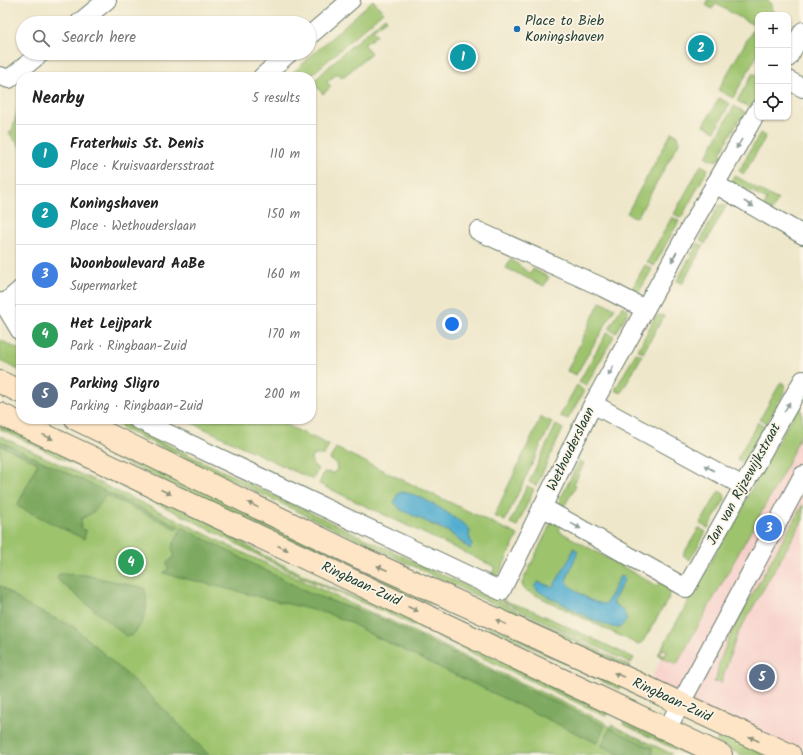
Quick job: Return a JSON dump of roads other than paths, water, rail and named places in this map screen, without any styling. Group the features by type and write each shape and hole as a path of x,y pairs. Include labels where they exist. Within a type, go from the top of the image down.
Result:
{"main road":[{"path":"0,382 16,390"},
{"name":"Ringbaan-Zuid","path":"0,414 16,422"},
{"name":"Ringbaan-Zuid","path":"21,424 721,755"},
{"name":"Ringbaan-Zuid","path":"86,424 361,558 790,755"}],"street":[{"path":"88,16 107,0"},
{"path":"316,30 351,0"},
{"path":"791,53 803,31"},
{"path":"5,77 30,60"},
{"path":"268,72 281,60"},
{"path":"791,82 803,88"},
{"name":"Wethouderslaan","path":"148,424 501,591 593,404 715,184 755,115"},
{"path":"715,184 803,235"},
{"path":"478,230 645,309"},
{"path":"16,293 2,303 16,324"},
{"name":"Jan van Rijzewijkstraat","path":"542,508 686,588 803,380"},
{"path":"593,404 743,486"},
{"path":"667,729 803,476"}],"water":[{"path":"401,492 426,500 468,527 472,545 470,549 449,532 401,510 394,502 397,495"},
{"path":"573,548 578,551 566,581 584,596 595,602 606,604 620,576 625,578 614,600 614,604 623,610 627,620 619,628 594,620 543,594 534,586 538,582 553,587 571,556"}],"place":[{"name":"Place to Bieb Koningshaven","path":"517,29"},
{"name":"Koningshaven","path":"701,48"},
{"name":"Fraterhuis St. Denis","path":"463,57"},
{"name":"Woonboulevard AaBe","path":"769,528"},
{"name":"Het Leijpark","path":"131,562"},
{"name":"Parking Sligro","path":"762,677"}]}
